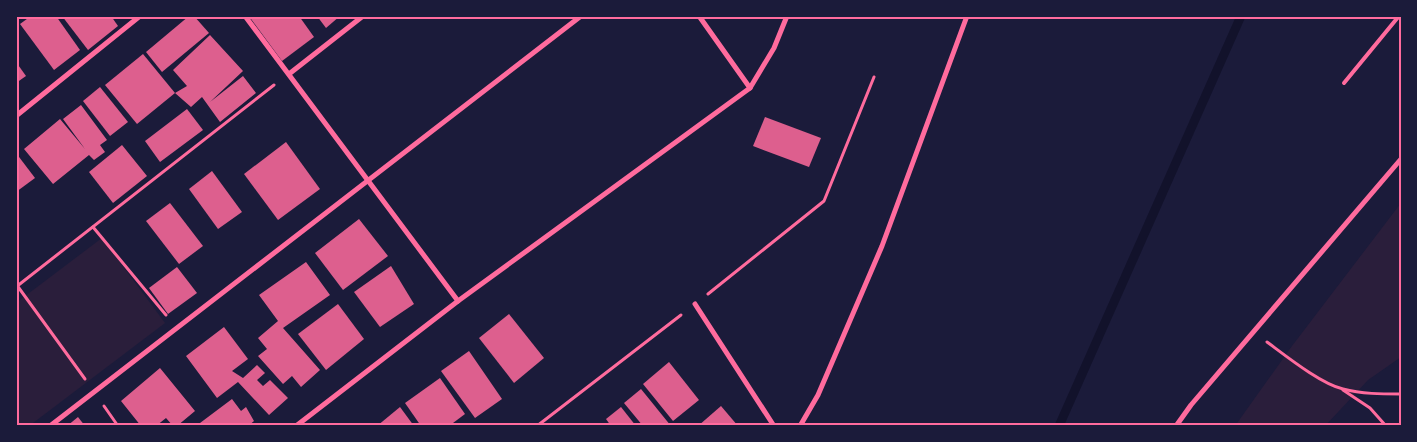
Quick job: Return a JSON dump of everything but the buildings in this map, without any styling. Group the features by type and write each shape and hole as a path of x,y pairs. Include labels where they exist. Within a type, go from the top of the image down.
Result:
{"street":[{"path":"16,116 140,16"},
{"path":"245,16 458,301"},
{"path":"289,74 363,16"},
{"path":"50,426 581,16"},
{"path":"699,16 750,88"},
{"path":"296,426 458,301 750,88 774,48 787,16"},
{"path":"800,426 818,395 882,246 967,16"},
{"path":"1176,426 1190,405 1254,333 1401,159"},
{"path":"696,304 774,426"}],"lane":[{"path":"1344,83 1399,16"}],"path":[{"path":"118,426 17,286 289,74"},
{"path":"824,201 874,77"},
{"path":"93,227 177,328"},
{"path":"1254,333 1304,368 1341,388 1370,408 1386,426"},
{"path":"1341,388 1373,394 1401,394"}],"shaded area":[{"path":"1401,203 1401,357 1368,380 1325,426 1235,426 1292,346"},
{"path":"102,238 165,323 29,426 16,426 16,303"}],"waterway":[{"path":"1059,426 1241,16"}]}
